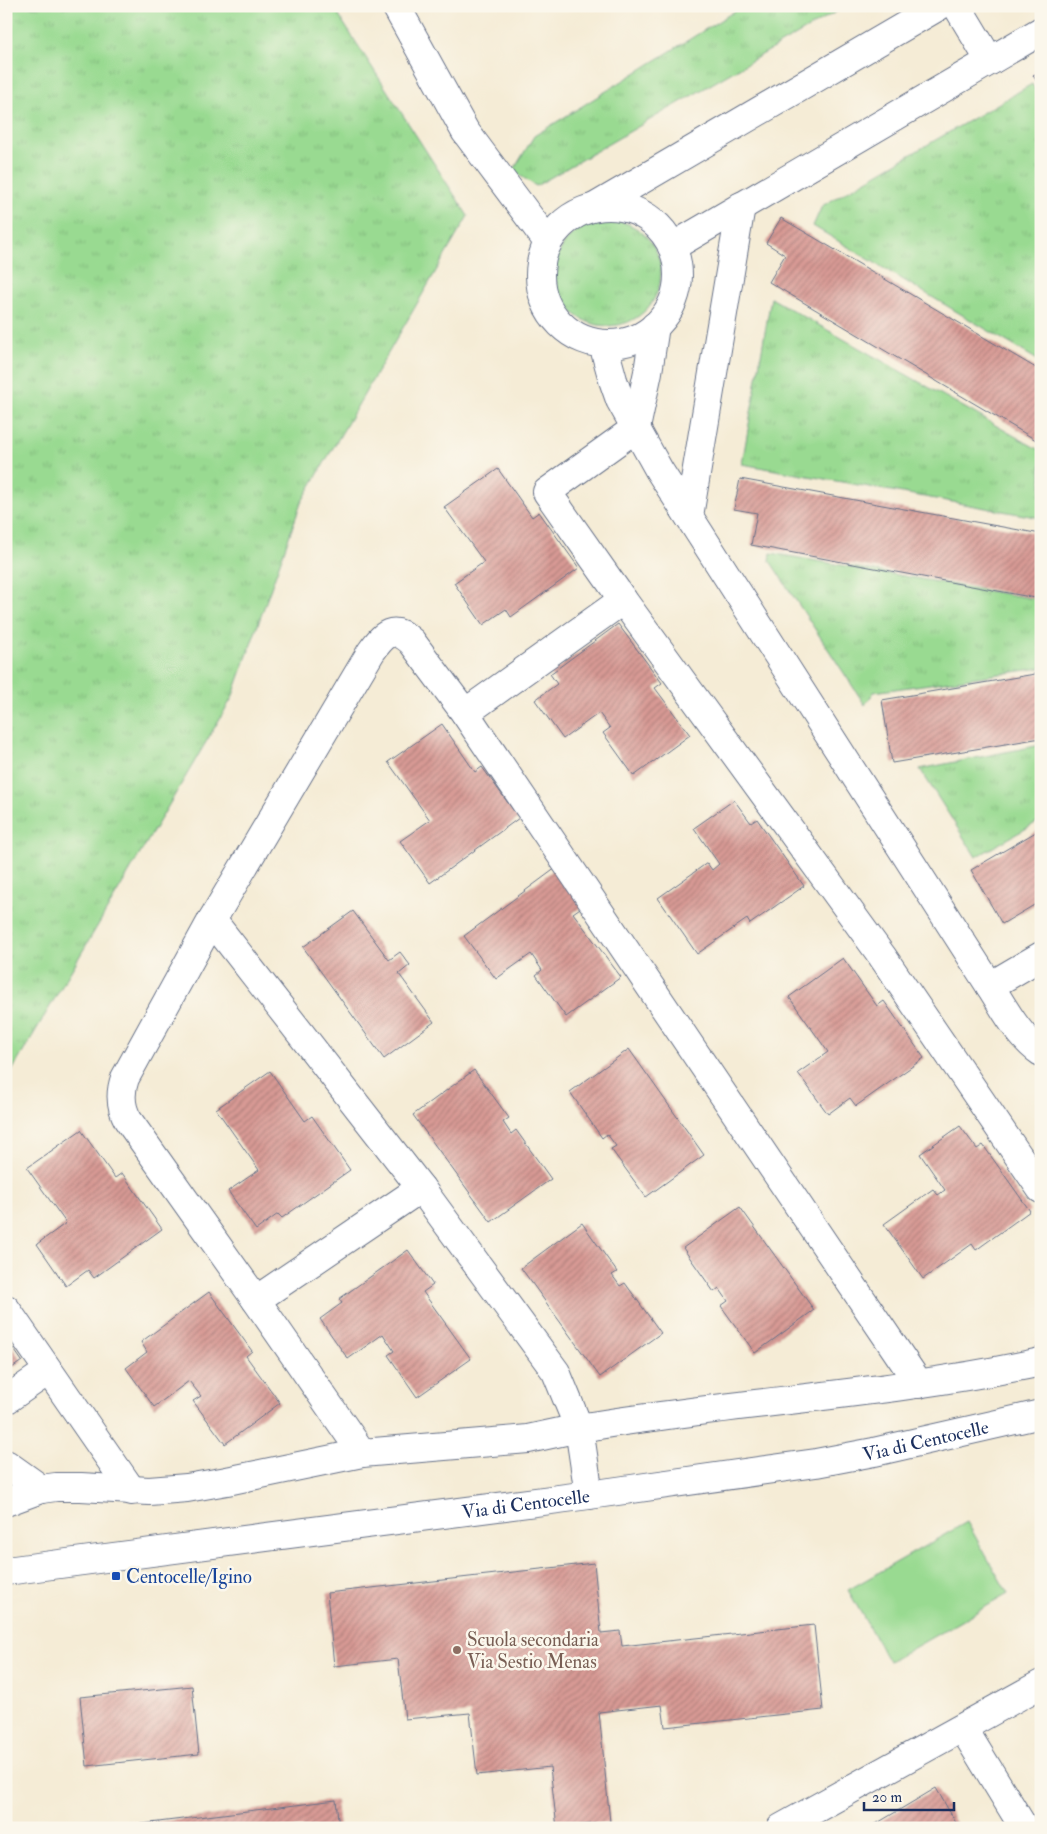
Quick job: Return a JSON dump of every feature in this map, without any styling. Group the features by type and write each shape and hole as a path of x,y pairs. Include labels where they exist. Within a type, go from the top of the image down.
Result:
{"street":[{"path":"396,6 465,131 548,242"},
{"path":"595,207 619,206 641,214 659,228 672,247 676,260 676,289 665,315 655,326 631,340 603,344 588,341 574,335 562,326 548,308 541,287 540,272 542,256 548,242 557,230 568,219 595,207 939,6"},
{"path":"957,6 990,61"},
{"path":"672,247 1041,31"},
{"path":"689,516 741,206"},
{"path":"655,326 648,372 636,428 547,492 623,600 882,956 1041,1189"},
{"path":"603,344 612,380 620,400 660,470 1009,1016 1032,1046 1041,1052"},
{"path":"465,713 623,600"},
{"path":"362,1453 128,1120 121,1099 126,1078 212,920 371,652 380,640 389,633 398,632 405,635 412,642 465,713 919,1384"},
{"path":"212,920 421,1188 556,1372 579,1428 589,1495"},
{"path":"990,986 1041,956"},
{"path":"256,1300 421,1188"},
{"path":"6,1310 132,1491"},
{"path":"6,1502 41,1489 68,1486 132,1491 168,1490 208,1485 362,1453 528,1439 579,1428 647,1417 919,1384 1041,1362"},
{"path":"6,1400 48,1371"},
{"name":"Via di Centocelle","path":"6,1571 589,1495 816,1463 874,1452 1041,1414"},
{"path":"6,1464 41,1489"},
{"path":"781,1828 1041,1684"},
{"path":"963,1728 1024,1828"}],"green space":[{"path":"6,6 340,6 339,16 468,216 301,503 232,698 6,1081"},
{"path":"743,6 846,6 536,186 513,171 534,136"},
{"path":"1032,84 1041,99 1041,362 813,226 822,206"},
{"path":"608,220 628,224 645,236 657,253 661,273 657,293 645,310 628,322 608,326 588,322 571,310 559,293 555,273 559,253 571,236 588,224"},
{"path":"771,298 1041,451 1041,518 742,464"},
{"path":"771,553 1041,600 1041,668 874,692 865,705 770,561"},
{"path":"1041,745 1041,820 976,857 920,769"},
{"path":"967,1522 1008,1594 889,1662 848,1590"}],"building":[{"path":"1041,71 1041,89 1033,75"},
{"path":"781,218 1041,371 1041,443 769,282 785,255 766,243"},
{"path":"498,469 532,517 539,512 579,568 511,617 506,609 483,625 454,583 484,562 444,507"},
{"path":"740,479 1041,534 1041,599 751,545 757,513 734,509"},
{"path":"618,624 662,683 655,688 690,735 634,776 603,733 610,728 599,713 563,739 535,700 557,684 550,674"},
{"path":"1041,673 1041,738 892,763 882,700"},
{"path":"442,724 475,772 482,767 519,818 430,883 400,841 430,820 388,762"},
{"path":"734,800 751,823 757,819 804,886 750,924 747,919 697,954 658,898 707,863 712,870 719,864 694,828"},
{"path":"1041,829 1041,901 1002,924 971,870"},
{"path":"556,868 583,906 573,913 621,977 566,1017 536,975 542,970 531,954 496,979 464,936"},
{"path":"353,911 389,960 400,952 410,965 399,974 434,1022 384,1059 303,947"},
{"path":"843,958 877,1006 884,1001 924,1058 856,1106 850,1098 828,1114 798,1073 828,1052 789,997"},
{"path":"629,1049 704,1155 646,1197 611,1149 616,1146 607,1134 602,1138 570,1092"},
{"path":"474,1070 509,1118 503,1122 511,1134 516,1130 551,1179 491,1222 413,1115"},
{"path":"270,1071 305,1121 312,1116 350,1170 282,1218 278,1214 256,1230 228,1191 259,1170 216,1109"},
{"path":"960,1126 977,1149 983,1145 1030,1211 976,1250 972,1244 923,1279 884,1224 933,1189 938,1195 945,1190 920,1154"},
{"path":"81,1130 115,1178 122,1173 162,1229 94,1278 88,1270 66,1286 37,1244 66,1223 27,1168"},
{"path":"740,1207 814,1310 755,1353 721,1306 728,1301 719,1288 714,1292 683,1248"},
{"path":"582,1223 617,1272 612,1275 620,1286 625,1283 661,1333 600,1377 521,1268"},
{"path":"408,1250 433,1285 423,1292 471,1359 417,1397 388,1355 394,1351 383,1334 348,1359 320,1319 342,1303 339,1299"},
{"path":"209,1292 252,1351 246,1356 280,1403 225,1444 193,1401 201,1396 189,1381 154,1407 126,1368 147,1352 141,1342"},
{"path":"6,1338 22,1361 6,1372"},
{"path":"594,1563 601,1633 620,1631 622,1646 814,1625 823,1710 665,1727 662,1705 599,1712 610,1822 557,1828 550,1767 477,1775 470,1713 405,1719 398,1659 334,1666 327,1593"},
{"path":"192,1686 199,1754 87,1766 80,1697"},
{"path":"936,1788 959,1828 869,1828"},
{"path":"336,1800 339,1828 118,1828 118,1827"}],"place":[{"name":"Centocelle/Igino","path":"116,1576"},
{"name":"Scuola secondaria Via Sestio Menas","path":"457,1650"}]}
